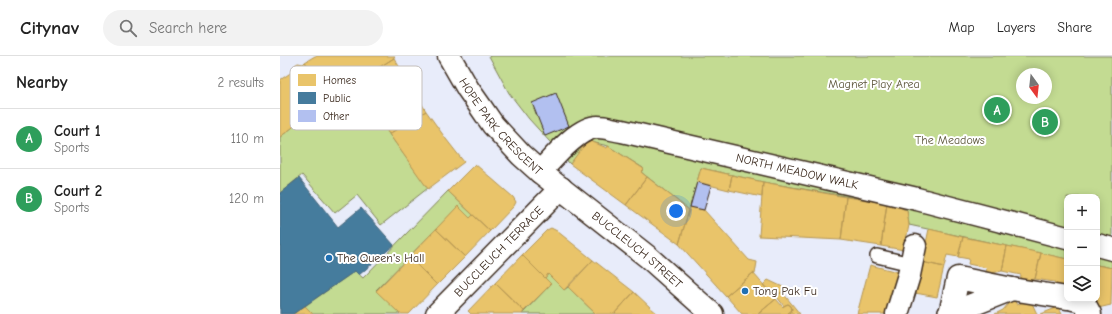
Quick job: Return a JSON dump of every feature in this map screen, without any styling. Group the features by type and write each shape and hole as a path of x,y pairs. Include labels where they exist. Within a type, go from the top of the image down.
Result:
{"street":[{"name":"HOPE PARK CRESCENT","path":"449,56 468,89 493,125 521,155 561,188"},
{"name":"NORTH MEADOW WALK","path":"540,172 576,136 586,130 597,127 622,131 917,199 1064,237"},
{"name":"BUCCLEUCH TERRACE","path":"437,314 561,188"},
{"name":"BUCCLEUCH STREET","path":"561,188 648,257 712,314"},
{"path":"1100,246 1112,249"},
{"path":"898,314 913,255"},
{"path":"949,314 958,278 1064,298"},
{"path":"949,314 1012,289"},
{"path":"1084,302 1090,314"}],"lane":[{"path":"877,256 913,255"}],"green space":[{"name":"The Meadows","path":"489,56 1112,56 1112,268 1100,266 1100,194 1064,194 1064,258 909,225 907,211 896,205 763,182 701,168 689,210 641,172 643,168 608,146 591,142 570,164 529,119 509,93"},
{"path":"290,129 387,130 428,188 381,225 357,195 335,213 302,175 280,193 280,137"},
{"path":"448,191 473,215 470,218 458,207 376,290 400,314 313,314 305,306 355,271 363,278"},
{"path":"548,274 564,290 568,287 596,314 522,314 551,284 545,278"}],"building: Homes":[{"path":"315,56 395,56 381,66 308,66 305,62"},
{"path":"394,58 399,66 381,66"},
{"path":"305,62 308,66 295,66 298,63 303,64"},
{"path":"290,73 290,129 280,137 280,80"},
{"path":"422,104 426,111 422,113"},
{"path":"426,111 464,162 428,189 389,134 395,130 422,130 422,113"},
{"path":"386,130 395,130 389,134"},
{"path":"588,140 607,148 608,146 644,169 641,172 647,177 626,205 570,164"},
{"path":"475,164 513,197 516,202 490,231 448,191"},
{"path":"701,168 732,175 729,190 697,182"},
{"path":"732,175 763,182 762,197 729,190"},
{"path":"647,177 689,210 679,244 626,205"},
{"path":"763,182 846,197 841,240 759,236"},
{"path":"846,197 887,203 881,246 841,240"},
{"path":"887,203 896,205 907,211 909,225 904,250 881,246"},
{"path":"458,206 470,218 473,215 490,231 465,257 436,229"},
{"path":"690,207 704,210 749,260 757,262 755,274 753,273 726,296 679,244"},
{"path":"551,228 557,231 593,260 564,290 548,274 545,278 522,255 547,230"},
{"path":"436,229 465,257 437,285 409,257"},
{"path":"929,229 963,237 958,257 947,255 944,267 922,262"},
{"path":"963,237 1007,246 1002,271 986,274 987,268 968,264 969,259 958,257"},
{"path":"1007,246 1041,253 1035,279 1020,281 1021,275 1002,271"},
{"path":"1041,253 1064,258 1064,286 1054,288 1055,282 1035,279"},
{"path":"522,255 551,284 524,311 495,283"},
{"path":"409,257 437,285 409,314 400,314 376,291"},
{"path":"593,260 634,292 614,314 596,314 568,287"},
{"path":"922,262 944,267 937,297 915,293"},
{"path":"870,265 898,272 887,314 857,314"},
{"path":"1100,266 1112,268 1111,305 1098,308 1097,302 1100,302"},
{"path":"753,273 776,299 758,314 742,314 726,296"},
{"path":"768,280 785,288 775,298 763,285"},
{"path":"495,283 524,311 522,314 471,314 468,311"},
{"path":"634,292 658,314 616,314 615,313"},
{"path":"782,292 800,314 788,313 792,310 791,306 788,304 784,306 777,297"},
{"path":"1013,298 1017,305 1030,299 1037,314 995,314 1003,310"},
{"path":"776,299 783,307 788,304 790,305 792,308 789,314 758,314"},
{"path":"305,306 313,314 293,314"},
{"path":"1058,307 1062,314 1041,314"}],"building: Public":[{"name":"The Queen's Hall","path":"299,178 338,227 361,208 394,245 359,275 355,271 293,314 280,314 280,193"}],"building: Other":[{"path":"556,93 569,126 545,136 532,103"},
{"path":"697,182 711,186 704,210 690,207"}],"place":[{"name":"Court 1","path":"997,110"},
{"name":"Court 2","path":"1045,122"},
{"name":"The Queen's Hall","path":"329,258"},
{"name":"Tong Pak Fu","path":"745,291"}],"park label":[{"name":"Magnet Play Area","path":"874,84"}]}
